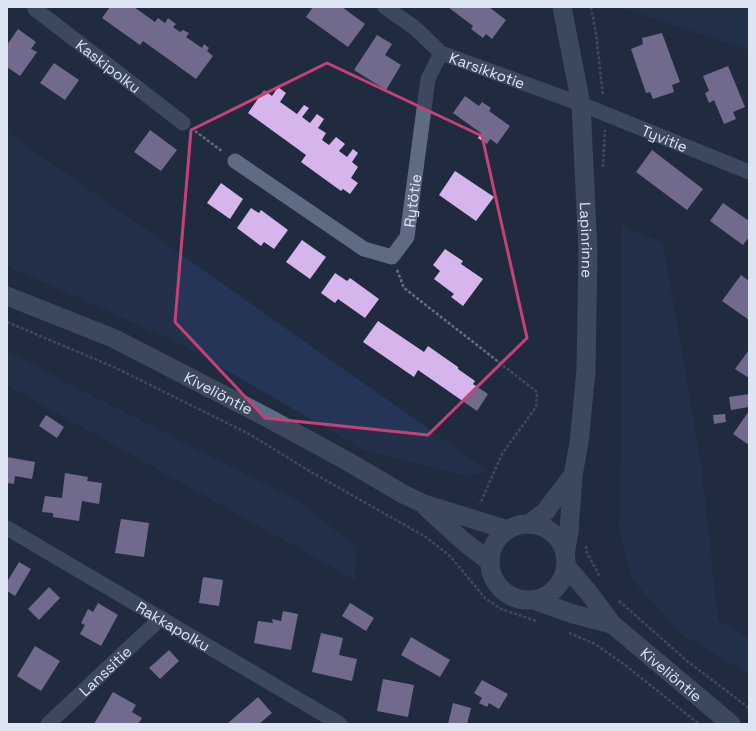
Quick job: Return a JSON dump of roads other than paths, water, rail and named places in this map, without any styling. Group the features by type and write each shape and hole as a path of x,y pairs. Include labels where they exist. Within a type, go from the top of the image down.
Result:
{"street":[{"name":"Karsikkotie","path":"385,7 415,28 441,53 581,104"},
{"name":"Lapinrinne","path":"562,7 581,104 588,250 586,363 579,443 573,475 566,560"},
{"name":"Kaskipolku","path":"33,8 183,123"},
{"name":"Rytötie","path":"235,161 364,249 392,257 407,237 428,79 441,53"},
{"name":"Tyvitie","path":"581,104 749,172"},
{"name":"Kiveliöntie","path":"7,296 113,338 268,418 424,504 508,530"},
{"name":"Lapinrinne","path":"529,524 545,512 573,475"},
{"name":"Kiveliöntie","path":"424,504 462,540 490,562"},
{"path":"529,524 541,527 552,533 560,542 566,560 563,578 556,589 546,596 534,600 523,600 512,598 496,583 491,573 490,562 492,549 499,538 508,530 529,524"},
{"name":"Rakkapolku","path":"7,528 340,724"},
{"name":"Kiveliöntie","path":"566,560 612,624 731,724"},
{"name":"Kiveliöntie","path":"534,600 573,614 612,624"},
{"name":"Lanssitie","path":"48,724 161,618"}]}
